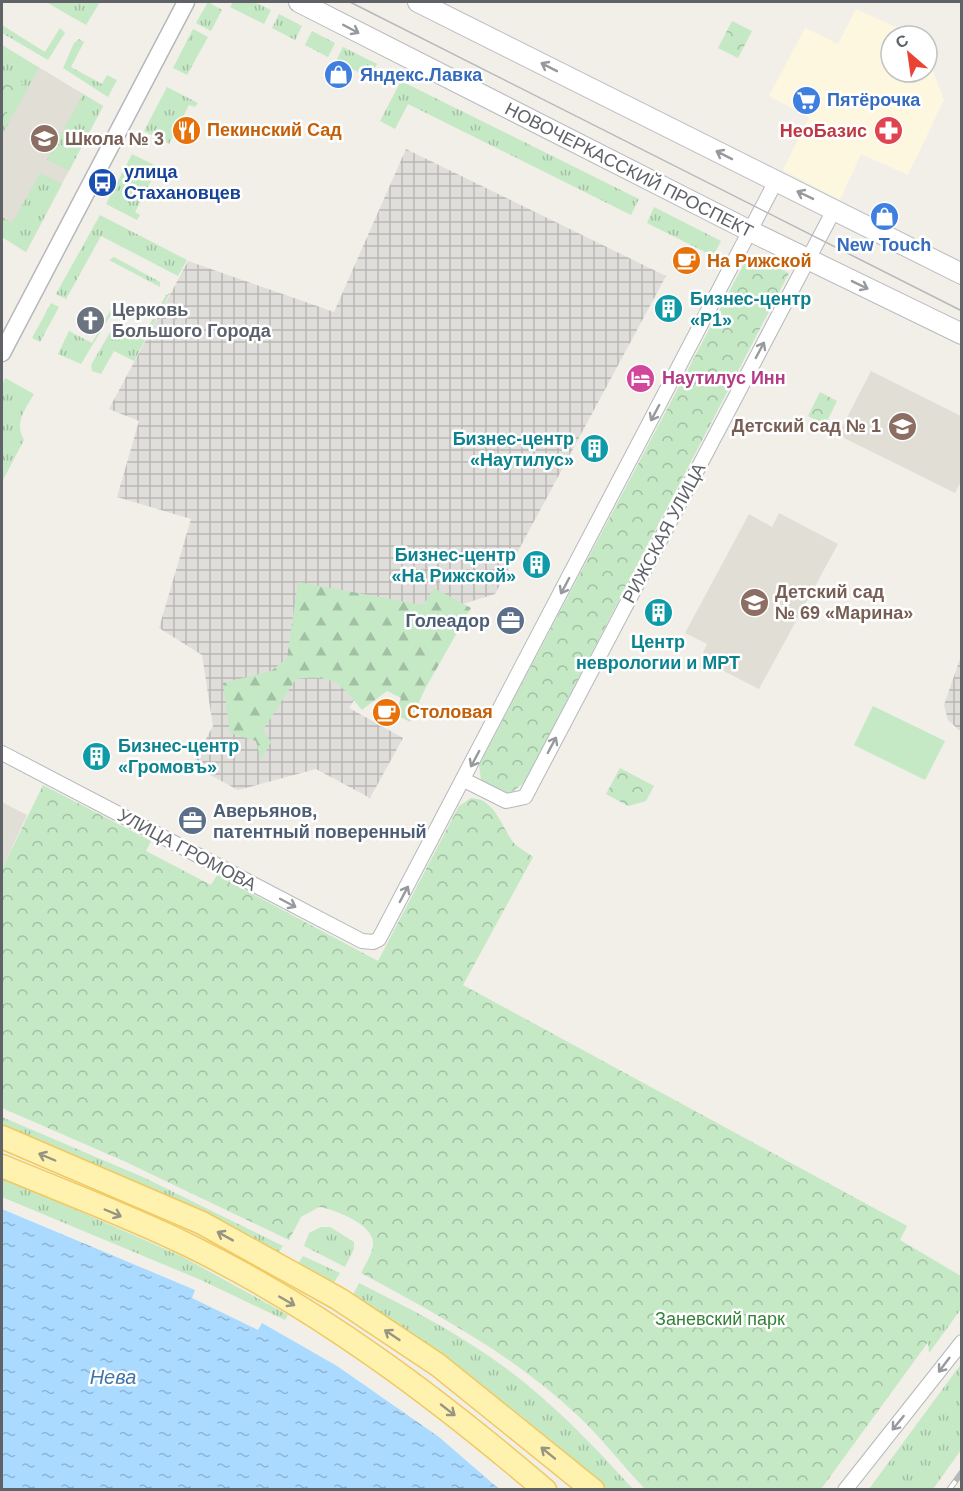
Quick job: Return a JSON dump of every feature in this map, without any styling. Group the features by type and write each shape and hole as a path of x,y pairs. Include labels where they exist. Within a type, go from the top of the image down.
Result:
{"main road":[{"name":"НОВОЧЕРКАССКИЙ ПРОСПЕКТ","path":"300,2 750,231 962,334"},
{"path":"418,2 962,274"},
{"path":"2,1137 202,1223 339,1299 438,1365 593,1490"},
{"path":"2,1166 190,1246 304,1311 421,1389 545,1490"}],"street":[{"path":"2,353 186,2"},
{"path":"464,780 776,181"},
{"name":"РИЖСКАЯ УЛИЦА","path":"464,780 506,801 525,797 834,210"},
{"name":"УЛИЦА ГРОМОВА","path":"2,753 362,941 373,942 384,934 464,780"},
{"path":"845,1490 962,1342"}],"shaded area":[{"path":"856,9 889,24 879,24 879,84 938,84 944,100 908,175 861,154 840,200 783,170 809,117 769,96 805,28 838,44"},
{"name":"Школа № 3","path":"2,45 103,106 26,252 2,237"},
{"path":"406,149 666,276 495,594 405,622 349,708 403,738 370,798 316,769 238,790 192,765 213,726 202,655 159,628 191,519 117,497 139,421 109,409 188,261 334,312"},
{"name":"Детский сад № 1","path":"871,371 961,416 961,481 955,493 838,435"},
{"name":"Детский сад № 69 «Марина»","path":"779,513 838,544 759,689 700,659 707,644 685,633 749,514 772,527"},
{"path":"961,656 961,732 948,720 944,705"},
{"path":"2,802 27,815 2,869"}],"green space":[{"path":"46,2 100,2 86,25"},
{"path":"208,2 222,10 211,31 196,23"},
{"path":"233,2 254,2 271,10 264,24 230,7"},
{"path":"279,14 302,26 295,40 272,28"},
{"path":"732,21 752,31 738,58 718,48"},
{"path":"2,25 45,52 60,28 65,33 48,60 2,33"},
{"path":"193,29 208,37 187,75 173,68"},
{"path":"312,31 335,43 328,57 305,45"},
{"path":"79,39 84,42 71,67 102,84 107,75 117,80 108,97 63,68 74,43"},
{"path":"2,45 39,68 2,135"},
{"path":"343,47 377,64 370,78 336,61"},
{"path":"10,75 23,83 2,122 2,78 7,81"},
{"path":"401,81 639,199 631,215 408,104 395,129 380,121"},
{"path":"167,87 198,103 195,107 189,105 169,144 144,131"},
{"path":"83,94 103,106 69,171 47,160"},
{"path":"132,154 158,167 135,212 140,215 137,220 106,204"},
{"path":"40,173 62,184 26,252 2,237 2,217 12,223"},
{"path":"654,207 721,241 713,256 647,223"},
{"path":"100,215 187,260 178,276 101,236 66,299 56,294"},
{"path":"749,254 789,273 524,783 509,794 501,794 481,780 479,765"},
{"path":"114,257 160,282 160,287 109,260"},
{"path":"170,293 134,361 114,351 101,374 92,371 91,365 112,329 118,327 146,331 166,295"},
{"path":"51,303 59,307 40,342 32,338"},
{"path":"114,304 138,319 110,316 81,364 58,354 69,331 92,343"},
{"path":"5,378 34,394 20,422 24,440 3,480 2,385"},
{"path":"820,392 837,401 825,425 808,416"},
{"path":"298,582 423,605 434,588 471,608 425,689 410,722 395,714 401,698 387,691 362,710 335,682 319,678 296,679 263,730 271,742 261,760 256,741 230,733 223,683 271,671 287,658"},
{"path":"873,706 945,741 925,780 854,745"},
{"path":"620,768 654,786 646,801 628,806 606,794"},
{"name":"Заневский парк","path":"43,785 151,841 146,851 211,885 217,875 378,961 459,806 471,798 486,803 492,808 513,842 533,857 463,985 907,1226 900,1240 961,1276 961,1297 821,1489 645,1489 585,1423 527,1373 446,1320 361,1273 371,1254 373,1242 366,1229 351,1218 319,1207 301,1217 289,1240 126,1162 2,1108 2,869"},
{"path":"2,1117 145,1178 283,1246 277,1255 102,1168 2,1125"},
{"path":"2,1177 183,1257 288,1315 285,1320 201,1280 2,1197"},
{"path":"321,1227 330,1227 354,1242 354,1249 345,1267 304,1246 309,1233"},
{"path":"303,1256 340,1273 331,1287 297,1266"},
{"path":"359,1283 451,1332 503,1366 571,1424 633,1489 600,1489 351,1299"},
{"path":"961,1297 961,1309 929,1353 928,1342"},
{"path":"961,1364 961,1450 933,1489 869,1489"}],"water":[{"name":"Нева","path":"2,1209 195,1290 192,1298 258,1330 262,1323 337,1366 439,1437 499,1489 2,1489"}],"tram line":[{"path":"350,2 962,311"}],"railway":[{"path":"949,1490 962,1472"}],"place":[{"name":"Яндекс.Лавка","path":"339,75"},
{"name":"Пятёрочка","path":"806,100"},
{"name":"Пекинский Сад","path":"186,130"},
{"name":"НеоБазис","path":"888,131"},
{"name":"Школа № 3","path":"44,139"},
{"name":"улица Стахановцев","path":"103,182"},
{"name":"New Touch","path":"884,216"},
{"name":"На Рижской","path":"686,261"},
{"name":"Бизнес-центр «Р1»","path":"669,309"},
{"name":"Церковь Большого Города","path":"91,320"},
{"name":"Наутилус Инн","path":"641,378"},
{"name":"Детский сад № 1","path":"902,426"},
{"name":"Бизнес-центр «Наутилус»","path":"595,449"},
{"name":"Бизнес-центр «На Рижской»","path":"537,565"},
{"name":"Детский сад № 69 «Марина»","path":"754,602"},
{"name":"Центр неврологии и МРТ","path":"658,613"},
{"name":"Голеадор","path":"511,621"},
{"name":"Столовая","path":"386,712"},
{"name":"Бизнес-центр «Громовъ»","path":"97,756"},
{"name":"Аверьянов, патентный поверенный","path":"192,821"}]}
